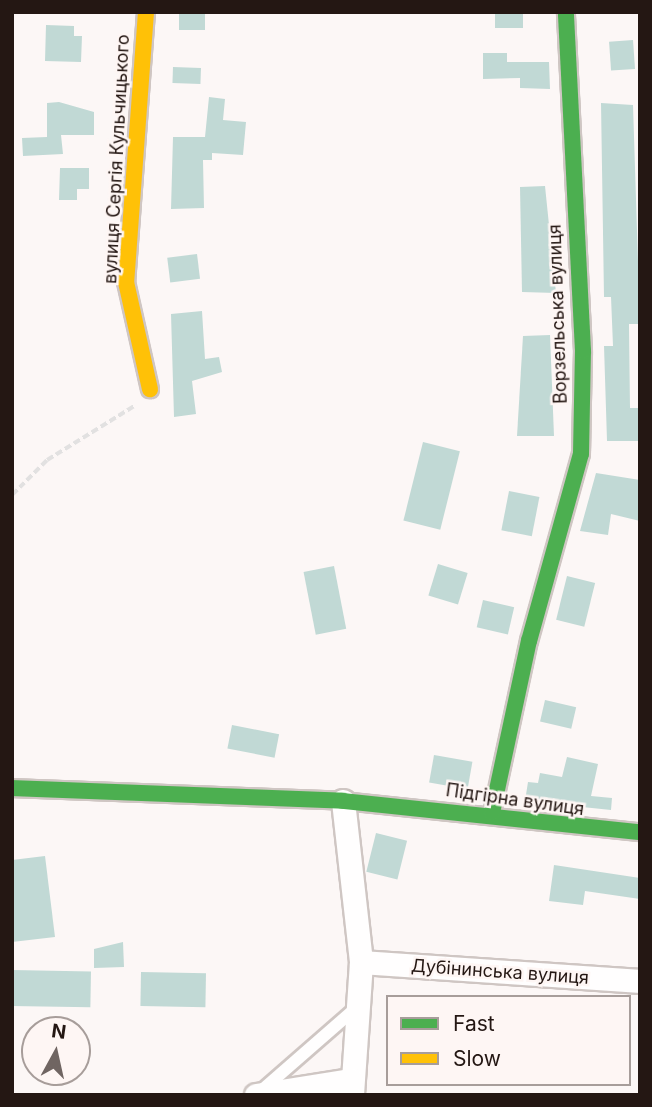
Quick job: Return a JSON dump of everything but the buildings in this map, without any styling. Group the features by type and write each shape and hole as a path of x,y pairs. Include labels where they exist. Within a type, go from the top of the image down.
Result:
{"street":[{"name":"вулиця Сергія Кульчицького","path":"146,12 126,282 150,389"},
{"name":"Ворзельська вулиця","path":"492,813 529,641 581,454 583,351 570,13"},
{"name":"Підгірна вулиця","path":"12,788 343,801 492,813 577,830 640,832"},
{"path":"257,1095 352,1087 360,962 343,801"},
{"name":"Дубінинська вулиця","path":"360,962 640,981"}],"lane":[{"path":"257,1095 357,1007"}],"path":[{"path":"12,495 47,460 127,414 150,389"}],"traffic: fast":[{"path":"492,813 529,641 581,454 583,351 566,12"},
{"path":"12,788 343,801 640,832"}],"traffic: slow":[{"path":"146,12 126,282 150,389"}]}
